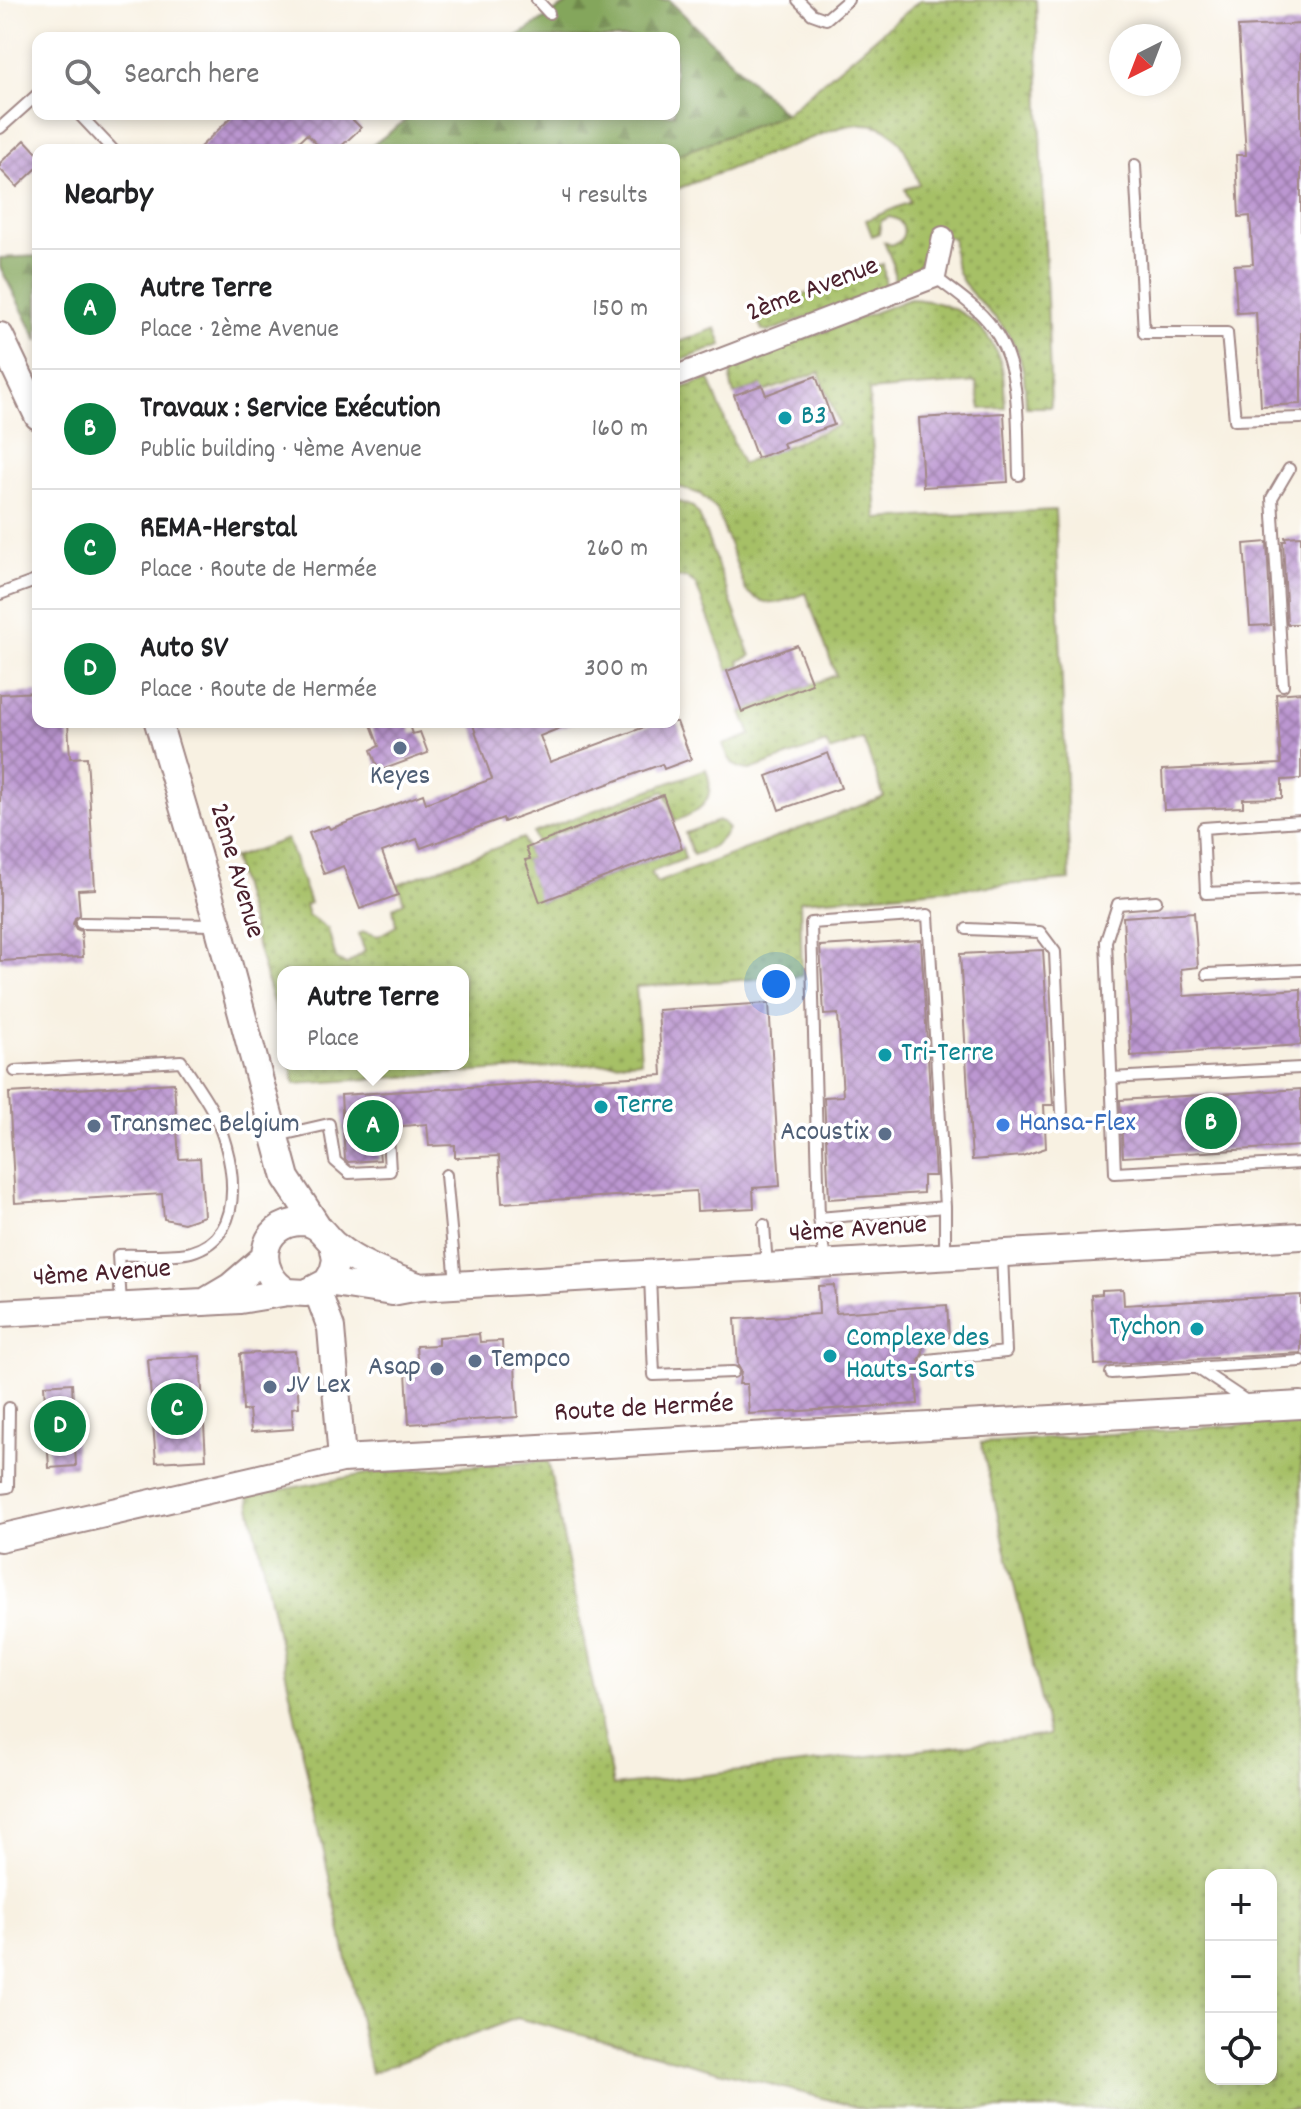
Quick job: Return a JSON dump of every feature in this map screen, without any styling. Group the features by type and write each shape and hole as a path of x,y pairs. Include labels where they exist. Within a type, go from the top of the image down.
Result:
{"street":[{"path":"935,277 943,237"},
{"name":"2ème Avenue","path":"680,375 935,277"},
{"path":"0,336 32,403"},
{"name":"2ème Avenue","path":"160,728 218,925 286,1178 325,1236"},
{"name":"2ème Avenue","path":"275,1233 286,1178"},
{"path":"275,1233 287,1225 301,1222 325,1236 336,1260 333,1272 322,1286 331,1328 342,1459"},
{"name":"4ème Avenue","path":"208,1300 230,1287 265,1257 275,1233"},
{"name":"4ème Avenue","path":"325,1236 363,1263 419,1287"},
{"name":"4ème Avenue","path":"0,1313 240,1300 288,1292 306,1293 322,1286 392,1292 419,1287 1301,1236"},
{"path":"265,1257 271,1278 288,1292"},
{"path":"331,1328 339,1314 367,1290"},
{"name":"Route de Hermée","path":"0,1538 342,1459 1301,1405"}],"lane":[{"path":"537,0 549,13"},
{"path":"798,0 812,14 826,19 848,0"},
{"path":"0,128 32,99"},
{"path":"85,120 107,144"},
{"path":"1135,165 1144,333 1227,333 1235,420 1301,418"},
{"path":"935,277 975,309 999,336 1013,373 1019,475"},
{"path":"1283,685 1272,498 1289,469"},
{"path":"0,594 32,582"},
{"path":"1301,821 1203,828 1206,893 1301,889"},
{"path":"1156,901 1118,904 1106,941 1115,1173 1301,1163"},
{"path":"825,1264 819,1218 811,923 928,915 945,1207 945,1257"},
{"path":"81,923 218,925"},
{"path":"967,929 1040,932 1055,952 1062,1112"},
{"path":"1207,974 1301,970"},
{"path":"15,1071 181,1061 212,1111 229,1157 233,1194 230,1213 222,1230 210,1243 191,1252 118,1255 121,1306"},
{"path":"1111,1078 1301,1068"},
{"path":"275,1136 329,1124 335,1161 349,1173 390,1171 388,1136"},
{"path":"446,1175 456,1285"},
{"path":"819,1218 945,1207"},
{"path":"764,1225 767,1269"},
{"path":"927,1360 1006,1352 1002,1254"},
{"path":"650,1274 654,1375 733,1372"},
{"path":"1111,1373 1301,1361"},
{"path":"1197,1368 1258,1408"},
{"path":"0,1488 8,1487 9,1408"}],"green space":[{"path":"573,0 669,0 785,114 680,154 680,144 374,144 406,120 680,120 680,32 524,32"},
{"path":"920,0 1036,0 1051,407 1026,407 1024,376 1015,346 996,318 965,286 954,257 953,238 934,234 920,263 895,283 893,264 884,242 891,245 899,242 903,226 889,217 881,221 879,233 872,236 866,220 910,202 905,189 919,184 900,143 883,128 856,124 838,128 680,188 680,154 785,114"},
{"path":"32,256 32,329 0,267 0,258"},
{"path":"883,264 886,288 768,332 762,330 755,313"},
{"path":"910,299 954,309 987,336 1001,364 1005,408 981,409 976,382 869,391 877,519 1055,510 1070,880 800,901 802,976 636,987 641,1061 295,1084 292,1070 469,1070 469,966 277,966 277,1017 233,858 287,839 310,903 305,905 308,915 328,929 336,959 346,965 365,951 358,934 364,932 378,936 396,926 393,907 404,902 398,884 523,838 530,859 526,860 541,902 682,848 685,859 651,872 656,883 884,797 863,739 830,751 826,743 750,770 732,763 723,745 751,735 742,712 836,675 806,593 782,602 768,603 746,591 717,510 700,494 680,487 680,389 709,379 742,464 839,425 819,372 764,392 761,385 734,395 731,376 735,365"},
{"path":"716,328 722,345 680,361 680,342"},
{"path":"680,502 693,507 699,515 751,656 739,661 741,666 729,671 696,585 680,578"},
{"path":"706,769 710,788 708,796 693,813 675,821 665,791 607,816 552,834 558,850 542,856 533,833"},
{"path":"718,821 728,829 725,834 714,846 693,855 685,833"},
{"path":"1301,1421 1301,2109 864,2109 517,2018 371,2073 248,1496 371,1473 548,1461 613,1786 1049,1735 981,1443"}],"building":[{"path":"1301,24 1301,404 1261,406 1256,312 1237,313 1234,265 1253,264 1250,216 1239,217 1236,155 1246,155 1238,27"},
{"path":"229,120 353,120 361,128 344,144 316,144 307,134 296,144 203,144"},
{"path":"25,140 32,148 32,173 17,187 0,169 0,163"},
{"name":"B3","path":"816,376 834,425 783,443 785,448 757,458 734,395 762,385 766,395"},
{"path":"1004,413 1008,482 923,487 919,418"},
{"path":"1301,536 1301,624 1287,624 1283,541 1286,541 1285,537"},
{"path":"1267,542 1271,625 1250,626 1244,544"},
{"path":"797,645 812,684 742,712 727,671"},
{"path":"32,692 32,728 68,728 70,758 87,757 95,889 78,890 80,915 73,924 81,931 83,957 0,961 0,694"},
{"path":"1301,692 1301,779 1282,780 1282,798 1243,799 1243,807 1164,810 1162,770 1281,764 1276,694"},
{"name":"Keyes","path":"372,728 410,728 412,734 420,732 428,753 379,771 371,750 379,746"},
{"path":"474,728 560,728 540,736 550,762 642,728 679,728 691,759 664,769 662,764 504,822 503,818 421,848 417,839 382,852 398,895 360,909 343,866 324,874 309,833 328,826 330,829 423,794 426,803 492,779"},
{"path":"828,753 841,788 779,810 767,776"},
{"path":"663,795 682,848 540,902 525,860 530,859 526,848"},
{"path":"1194,912 1198,967 1181,969 1184,996 1301,989 1301,1045 1131,1056 1123,917"},
{"name":"Tri-Terre","path":"921,940 935,1176 923,1176 923,1193 829,1199 824,1097 843,1096 838,1014 824,1015 820,946"},
{"path":"1043,950 1053,1105 1044,1105 1046,1148 1022,1156 972,1160 960,954"},
{"name":"Terre","path":"769,1003 780,1186 753,1188 754,1208 697,1211 696,1191 502,1203 499,1156 455,1158 455,1145 429,1146 427,1124 377,1128 380,1160 348,1162 345,1159 341,1095 662,1075 658,1010"},
{"name":"Transmec Belgium","path":"174,1083 179,1159 200,1158 204,1216 184,1223 164,1219 162,1194 15,1203 9,1093"},
{"path":"1301,1089 1301,1146 1123,1157 1120,1100"},
{"name":"Complexe des Hauts-Sarts","path":"834,1285 836,1313 947,1305 949,1337 922,1339 923,1353 919,1360 924,1374 916,1374 918,1404 749,1414 747,1384 739,1384 741,1371 738,1366 735,1319 819,1314 818,1286"},
{"name":"Tychon","path":"1123,1289 1124,1305 1301,1295 1301,1353 1095,1365 1091,1295 1102,1294 1102,1290"},
{"path":"479,1334 480,1342 502,1341 503,1366 515,1365 518,1417 409,1424 406,1372 418,1371 416,1346 438,1345 438,1337"},
{"name":"JV Lex","path":"295,1351 299,1407 292,1408 293,1429 251,1432 249,1410 243,1411 240,1354"},
{"path":"200,1356 206,1459 156,1462 148,1359"},
{"path":"72,1383 76,1466 49,1468 44,1385"}],"place":[{"name":"B3","path":"785,418"},
{"name":"Keyes","path":"400,748"},
{"name":"Tri-Terre","path":"885,1055"},
{"name":"Terre","path":"601,1107"},
{"name":"Travaux : Service Exécution","path":"1211,1123"},
{"name":"Hansa-Flex","path":"1003,1125"},
{"name":"Transmec Belgium","path":"94,1126"},
{"name":"Autre Terre","path":"373,1126"},
{"name":"Acoustix","path":"885,1134"},
{"name":"Tychon","path":"1197,1329"},
{"name":"Complexe des Hauts-Sarts","path":"830,1356"},
{"name":"Tempco","path":"475,1361"},
{"name":"Asap","path":"437,1369"},
{"name":"JV Lex","path":"270,1387"},
{"name":"REMA-Herstal","path":"177,1409"},
{"name":"Auto SV","path":"60,1426"}]}
